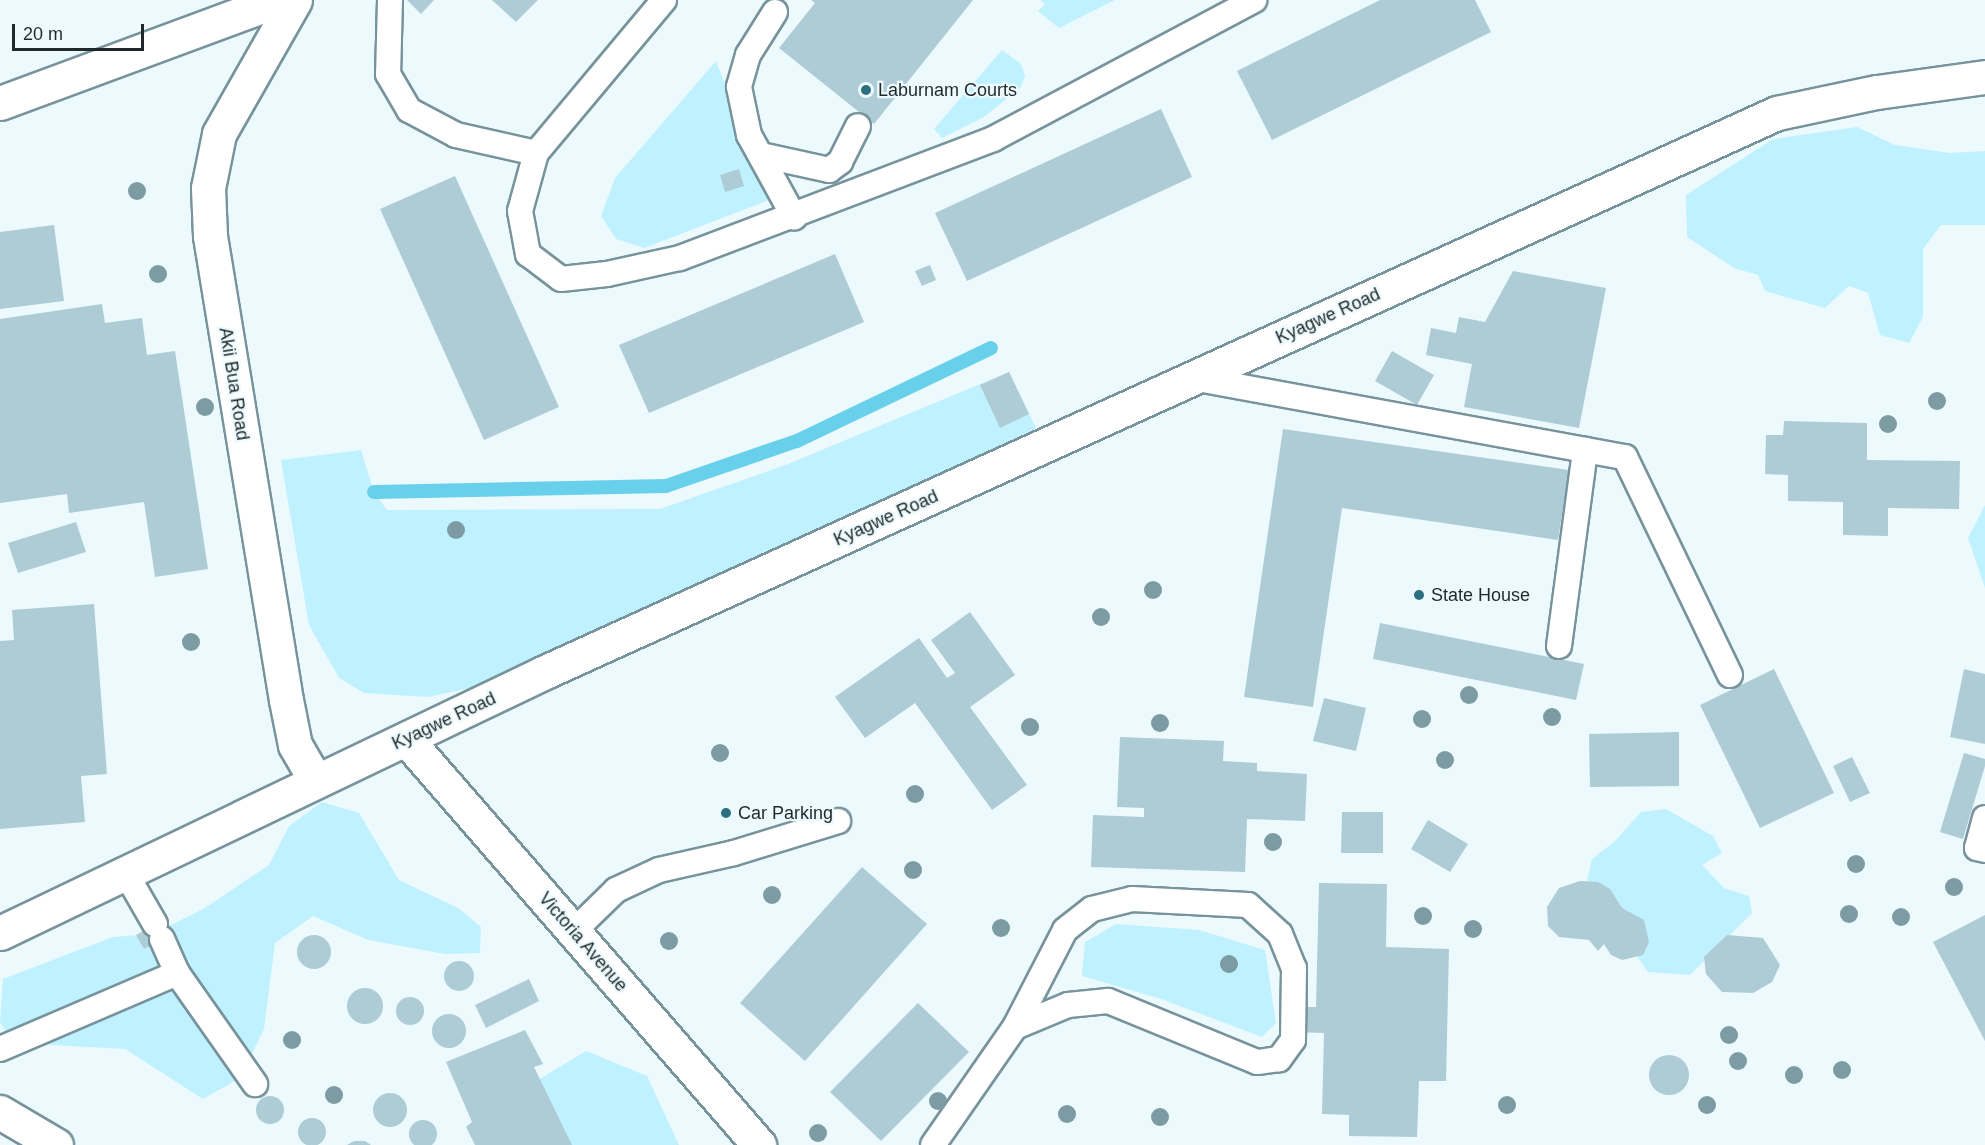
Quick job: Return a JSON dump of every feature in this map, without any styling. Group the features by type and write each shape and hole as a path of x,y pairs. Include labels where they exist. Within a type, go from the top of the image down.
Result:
{"street":[{"path":"0,103 278,0"},
{"name":"Akii Bua Road","path":"294,0 219,134 208,188 210,236 286,699 295,745 315,779"},
{"name":"Kyagwe Road","path":"0,933 315,779 407,740 545,672 1777,112 1877,92 1985,77"},
{"name":"Victoria Avenue","path":"407,740 759,1145"},
{"path":"0,1112 56,1145"}],"lane":[{"path":"390,0 388,74 409,110 456,135 536,153"},
{"path":"664,0 536,153 520,211 528,254 561,279 680,258 794,217 993,139 1254,0"},
{"path":"775,12 747,55 739,87 749,135 794,217"},
{"path":"761,155 829,170 840,162 858,126"},
{"path":"1193,378 1625,457 1730,675"},
{"path":"1559,646 1585,450"},
{"path":"1985,818 1977,848 1985,850"},
{"path":"573,932 616,890 659,870 734,853 838,821"},
{"path":"125,872 159,932 177,973 255,1083"},
{"path":"933,1145 1015,1027 1065,930 1092,909 1132,899 1248,905 1280,934 1294,968 1293,1040 1279,1059 1257,1062 1108,1001 1068,1005 1015,1027"},
{"path":"0,1049 177,973"}],"shaded area":[{"path":"1040,0 1115,0 1059,28 1038,11 1045,4"},
{"path":"1002,50 1021,64 1025,76 1020,88 984,117 942,138 934,129"},
{"path":"716,61 769,200 644,248 616,239 601,216 615,178"},
{"path":"1857,127 1895,145 1950,153 1985,151 1985,225 1941,225 1923,249 1923,317 1909,343 1880,335 1868,293 1849,286 1825,308 1765,291 1758,275 1734,268 1687,237 1686,195 1773,139"},
{"path":"1009,372 1036,428 545,672 428,697 364,693 339,678 309,625 281,460 361,450 374,492 387,510 660,509 788,464"},
{"path":"1985,505 1985,588 1968,538"},
{"path":"322,802 359,813 399,880 458,908 481,927 480,953 445,954 368,940 313,916 275,943 264,1029 240,1078 203,1099 125,1049 14,1043 0,1023 3,979 113,937 153,934 205,908 269,865 289,826"},
{"path":"1666,809 1713,836 1722,853 1702,865 1724,888 1749,896 1752,913 1690,975 1648,972 1626,941 1583,898 1592,859 1614,842 1641,812"},
{"path":"1116,924 1199,930 1265,950 1276,1023 1262,1037 1161,999 1082,976 1085,942"},
{"path":"586,1051 647,1076 679,1145 543,1145 523,1089"}],"building":[{"path":"407,0 434,0 421,14"},
{"path":"492,0 538,0 516,22"},
{"name":"Laburnam Courts","path":"811,0 973,0 874,124 779,48 815,3"},
{"path":"1380,0 1475,0 1491,32 1272,140 1237,71"},
{"path":"1161,109 1192,177 967,281 935,213"},
{"path":"739,169 744,186 725,192 720,175"},
{"path":"455,176 559,407 484,440 380,209"},
{"path":"54,225 64,301 0,309 0,232"},
{"path":"835,254 864,322 649,413 619,345"},
{"path":"930,265 936,280 922,286 915,271"},
{"path":"1513,271 1606,288 1579,428 1464,407 1472,364 1426,355 1431,328 1456,333 1459,317 1485,322"},
{"path":"102,304 105,323 142,318 147,355 175,351 208,569 155,577 144,502 69,513 67,494 0,503 0,319"},
{"path":"1392,351 1434,375 1417,405 1375,381"},
{"path":"1009,372 1029,414 1000,428 980,385"},
{"path":"1784,421 1867,423 1867,460 1960,461 1959,509 1888,508 1888,536 1843,535 1843,502 1788,501 1788,475 1765,474 1766,435 1783,435"},
{"path":"1283,429 1569,470 1558,540 1342,508 1313,707 1244,697"},
{"path":"76,522 86,552 18,573 8,543"},
{"path":"94,604 107,774 81,776 85,822 0,829 0,641 14,640 12,610"},
{"path":"970,612 1015,675 970,707 1027,785 992,810 915,703 865,738 835,697 919,638 947,678 955,673 931,640"},
{"path":"1380,623 1584,664 1576,700 1373,659"},
{"path":"1774,669 1834,793 1760,828 1700,705"},
{"path":"1964,669 1985,674 1985,744 1950,737"},
{"path":"1324,698 1366,708 1356,751 1313,741"},
{"path":"1679,732 1679,786 1590,787 1589,734"},
{"path":"1120,737 1224,741 1223,761 1257,763 1257,771 1307,774 1305,821 1247,819 1245,872 1091,867 1093,815 1144,817 1144,808 1117,807"},
{"path":"1964,753 1985,759 1985,766 1963,839 1940,832"},
{"path":"1852,757 1870,793 1850,802 1833,766"},
{"path":"1342,812 1383,812 1383,853 1341,853"},
{"path":"1428,820 1468,844 1450,872 1411,849"},
{"path":"862,867 927,924 805,1061 740,1003"},
{"path":"1580,881 1598,882 1610,889 1622,908 1644,920 1649,942 1643,955 1622,960 1611,955 1604,944 1598,951 1589,940 1559,937 1548,926 1547,907 1559,888"},
{"path":"1319,883 1387,884 1386,947 1449,949 1446,1081 1419,1081 1417,1137 1349,1136 1349,1115 1322,1114 1324,1033 1295,1032 1296,1007 1316,1007"},
{"path":"1985,915 1985,1041 1933,942"},
{"path":"166,919 174,933 144,949 136,935"},
{"path":"314,935 326,940 331,952 326,964 314,969 302,964 297,952 302,940"},
{"path":"1727,935 1763,938 1780,965 1772,982 1753,993 1722,992 1706,974 1704,957"},
{"path":"459,961 470,965 474,976 470,987 459,991 448,987 444,976 448,965"},
{"path":"529,979 539,1001 486,1028 475,1005"},
{"path":"365,988 378,993 383,1006 378,1019 365,1024 352,1019 347,1006 352,993"},
{"path":"410,997 420,1001 424,1011 420,1021 410,1025 400,1021 396,1011 400,1001"},
{"path":"918,1003 969,1052 881,1141 830,1092"},
{"path":"449,1014 461,1019 466,1031 461,1043 449,1048 437,1043 432,1031 437,1019"},
{"path":"525,1030 543,1064 534,1067 572,1145 475,1145 466,1127 472,1122 446,1062"},
{"path":"1669,1055 1683,1061 1689,1075 1683,1089 1669,1095 1655,1089 1649,1075 1655,1061"},
{"path":"390,1093 402,1098 407,1110 402,1122 390,1127 378,1122 373,1110 378,1098"},
{"path":"270,1096 280,1100 284,1110 280,1120 270,1124 260,1120 256,1110 260,1100"},
{"path":"312,1118 322,1122 326,1132 322,1142 312,1146 302,1142 298,1132 302,1122"},
{"path":"423,1120 433,1124 437,1134 433,1144 423,1148 413,1144 409,1134 413,1124"},
{"path":"354,1141 365,1141 371,1145 347,1145"}],"waterway":[{"path":"374,492 666,486 797,441 991,348"}],"place":[{"name":"Laburnam Courts","path":"866,90"},
{"name":"State House","path":"1419,595"},
{"name":"Car Parking","path":"726,813"}]}
